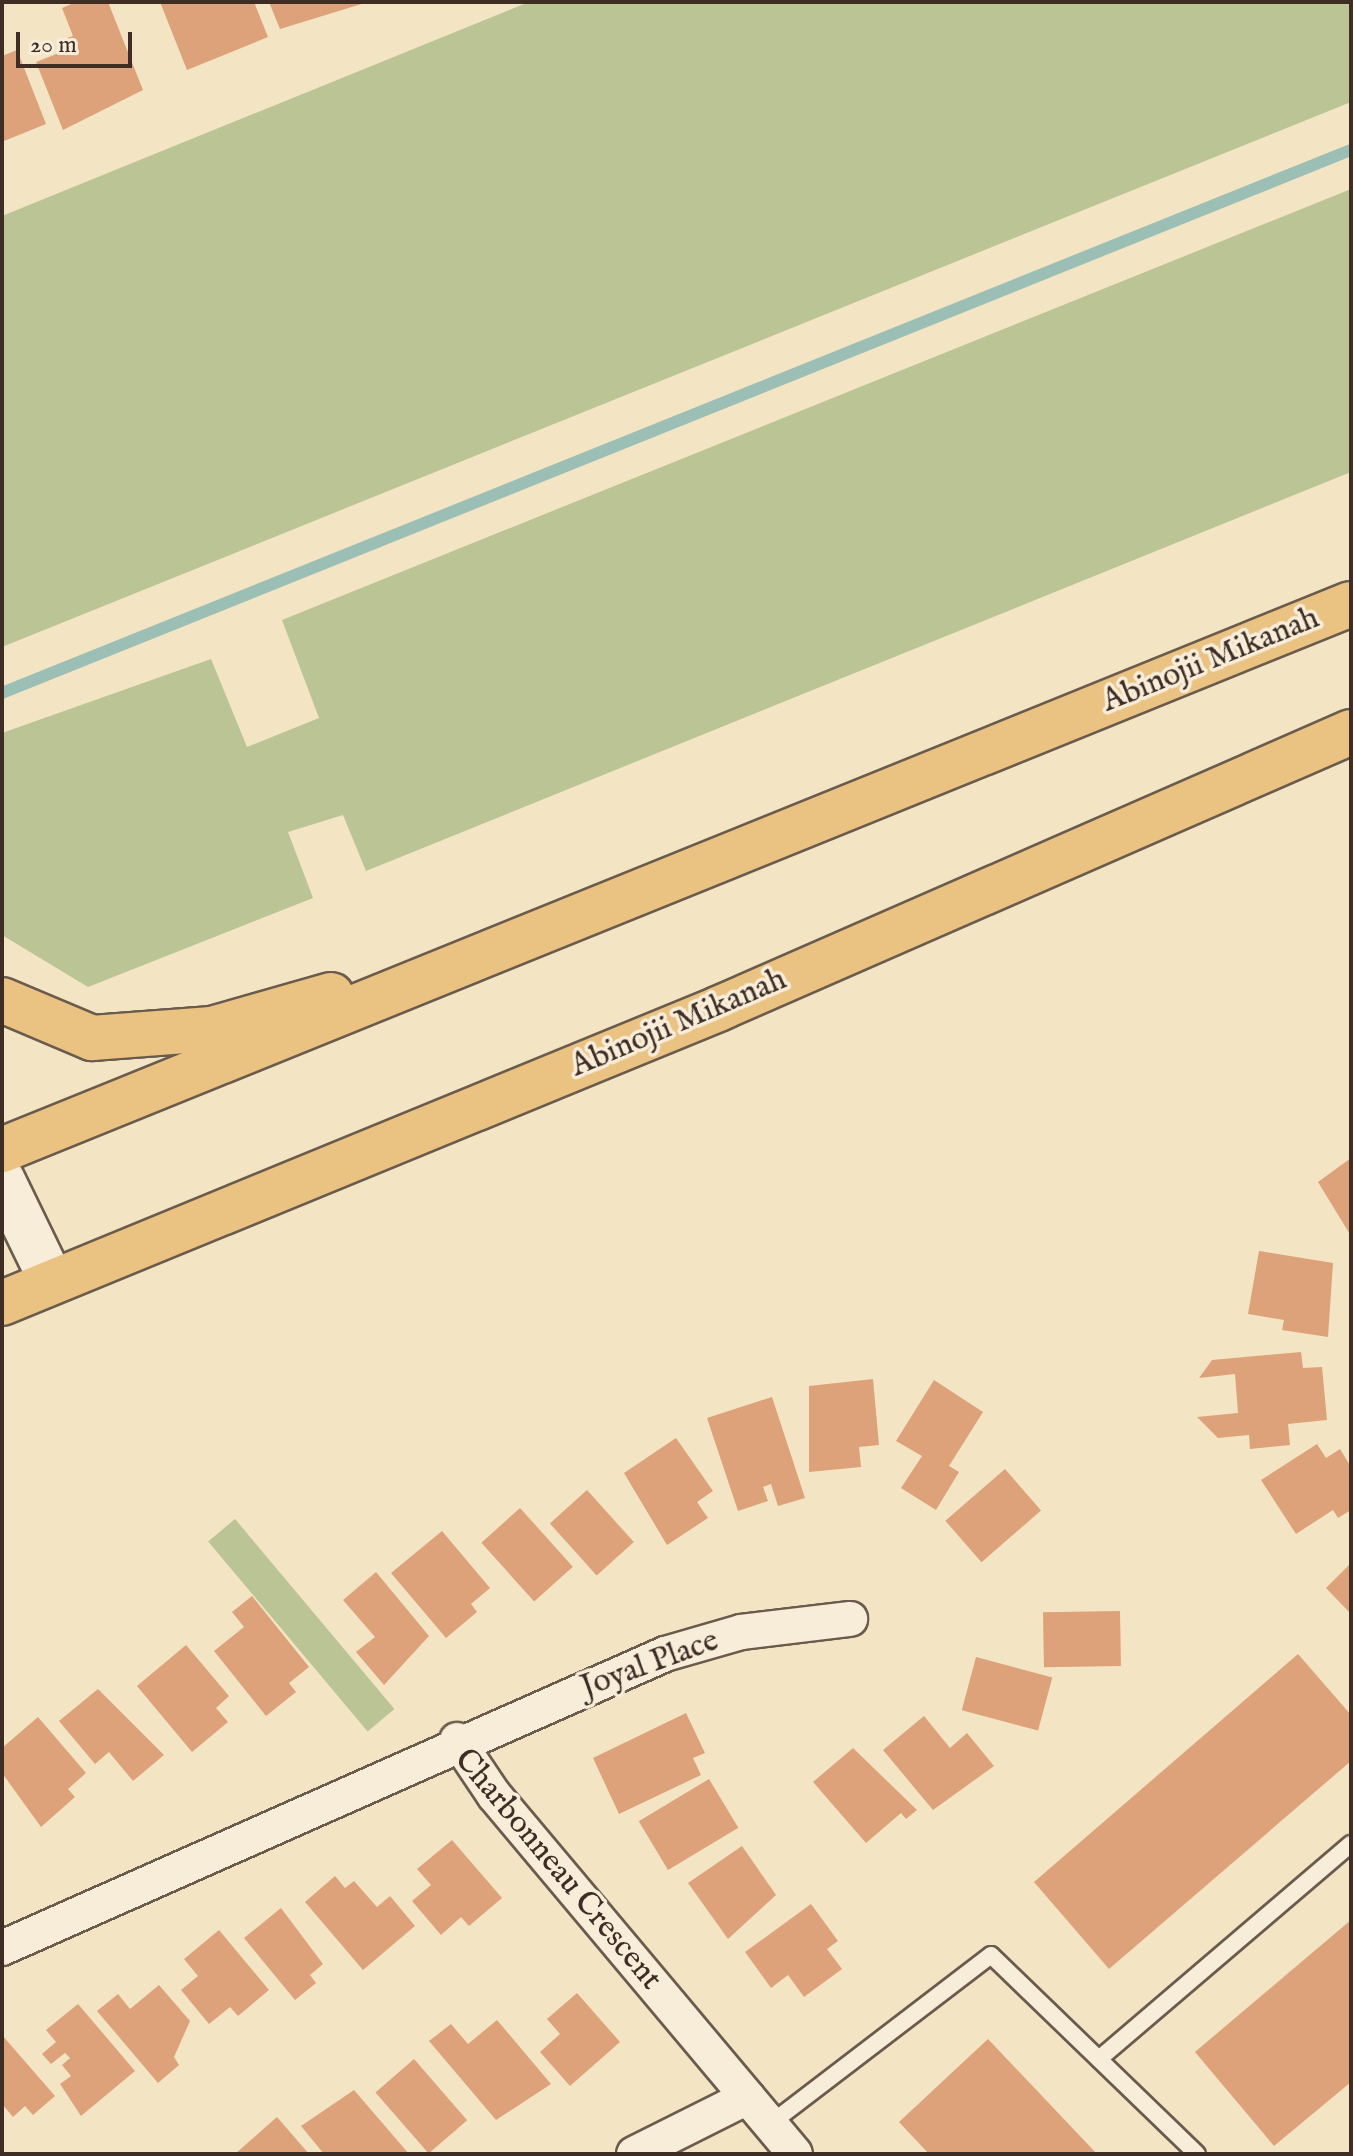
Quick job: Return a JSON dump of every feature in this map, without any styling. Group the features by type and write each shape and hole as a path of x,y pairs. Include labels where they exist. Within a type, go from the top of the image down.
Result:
{"main road":[{"name":"Abinojii Mikanah","path":"2,1150 1351,604"},
{"name":"Abinojii Mikanah","path":"2,1303 718,1009 1351,732"},
{"path":"2,1000 92,1038 212,1029 284,1003 427,978"}],"street":[{"path":"2,1179 52,1282"},
{"name":"Joyal Place","path":"457,1740 665,1654 741,1632 850,1619"},
{"name":"Charbonneau Crescent","path":"2,1948 457,1740 494,1795 795,2154"},
{"path":"634,2154 748,2097"}],"lane":[{"path":"1099,2059 1351,1844"},
{"path":"770,2124 991,1955 1197,2154"}],"green space":[{"path":"529,2 1351,2 1351,102 2,647 2,216"},
{"path":"1351,189 1351,472 366,871 343,815 288,832 313,898 88,987 2,935 2,733 211,659 247,747 319,718 282,620"},
{"path":"235,1519 394,1709 368,1731 208,1541"}],"building":[{"path":"76,2 108,2 143,90 63,130 36,62 64,51 61,40 73,36 62,8"},
{"path":"160,2 254,2 268,37 187,70"},
{"path":"269,2 368,2 280,29"},
{"path":"17,50 46,124 4,141 2,150 2,56"},
{"path":"1351,1158 1351,1236 1318,1182"},
{"path":"1259,1251 1333,1263 1328,1337 1282,1330 1284,1320 1248,1314"},
{"path":"1301,1352 1303,1368 1322,1367 1327,1420 1288,1424 1290,1445 1250,1449 1249,1435 1218,1438 1197,1417 1238,1413 1235,1374 1199,1378 1212,1360"},
{"path":"873,1379 879,1445 859,1447 861,1467 809,1472 809,1386"},
{"path":"934,1380 983,1412 949,1466 959,1472 936,1510 901,1488 922,1456 896,1441"},
{"path":"772,1397 805,1498 778,1506 771,1484 763,1487 768,1501 738,1511 707,1418"},
{"path":"676,1438 713,1491 697,1502 708,1518 667,1545 624,1473"},
{"path":"1317,1444 1326,1458 1340,1449 1351,1467 1351,1510 1338,1518 1333,1510 1296,1534 1261,1480"},
{"path":"1005,1469 1041,1511 981,1562 945,1521"},
{"path":"587,1490 634,1542 597,1575 550,1523"},
{"path":"520,1508 573,1567 534,1602 481,1543"},
{"path":"442,1531 490,1588 471,1604 477,1612 446,1638 391,1573"},
{"path":"1351,1563 1351,1614 1326,1588"},
{"path":"376,1572 429,1636 384,1685 356,1652 375,1637 343,1600"},
{"path":"252,1596 309,1667 289,1683 296,1692 266,1716 214,1651 244,1627 232,1612"},
{"path":"1120,1611 1121,1666 1044,1667 1043,1612"},
{"path":"186,1645 229,1696 216,1708 228,1722 192,1752 137,1686"},
{"path":"1298,1654 1351,1715 1351,1761 1109,1969 1034,1882"},
{"path":"976,1657 1052,1677 1038,1731 962,1710"},
{"path":"98,1689 164,1755 133,1781 109,1752 95,1764 59,1721"},
{"path":"686,1713 705,1753 693,1758 701,1775 619,1814 593,1758"},
{"path":"924,1716 950,1748 967,1733 994,1766 933,1810 883,1750"},
{"path":"38,1717 86,1773 68,1789 75,1797 41,1827 2,1773 2,1748"},
{"path":"853,1748 917,1810 906,1819 901,1813 866,1843 813,1782"},
{"path":"709,1779 738,1828 668,1870 639,1821"},
{"path":"452,1840 502,1898 469,1926 461,1917 441,1935 412,1901 431,1885 417,1869"},
{"path":"742,1846 776,1895 728,1939 688,1883"},
{"path":"335,1876 345,1888 354,1881 377,1907 390,1896 415,1926 363,1970 305,1902"},
{"path":"811,1904 838,1941 827,1949 842,1969 804,1997 788,1975 771,1988 745,1952"},
{"path":"281,1908 323,1964 310,1975 316,1983 295,2000 244,1938"},
{"path":"1351,1920 1351,2082 1274,2146 1195,2052"},
{"path":"219,1930 269,1990 238,2016 230,2007 209,2024 181,1990 198,1976 184,1959"},
{"path":"159,1985 190,2021 174,2057 179,2065 158,2083 97,2011 118,1994 130,2009"},
{"path":"577,1993 620,2042 570,2086 540,2052 560,2034 547,2019"},
{"path":"78,2004 135,2071 81,2116 60,2084 71,2076 62,2065 70,2058 65,2053 51,2064 42,2054 56,2042 46,2030"},
{"path":"497,2020 551,2084 496,2120 429,2041 451,2024 468,2044"},
{"path":"2,2035 55,2096 33,2115 25,2106 13,2117 2,2104"},
{"path":"988,2039 1097,2154 929,2154 899,2122"},
{"path":"414,2059 467,2120 429,2154 376,2092"},
{"path":"354,2090 409,2154 324,2154 301,2126"},
{"path":"277,2117 309,2154 235,2154"}],"waterway":[{"path":"2,693 1351,150"}]}
